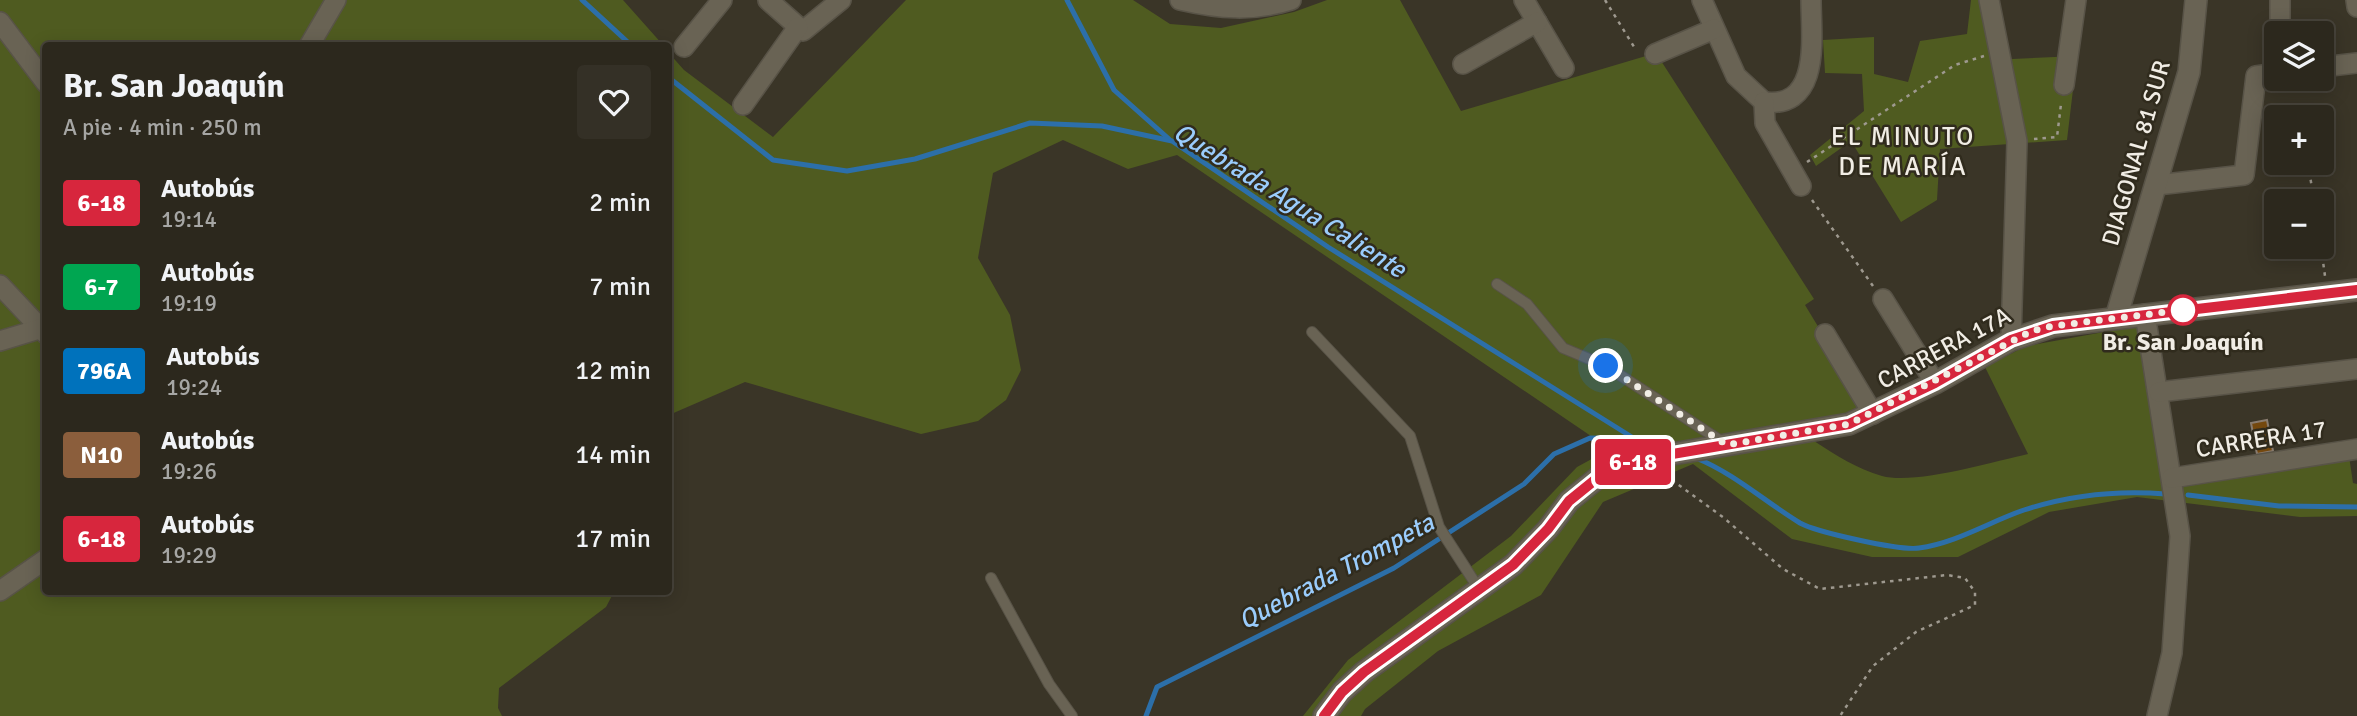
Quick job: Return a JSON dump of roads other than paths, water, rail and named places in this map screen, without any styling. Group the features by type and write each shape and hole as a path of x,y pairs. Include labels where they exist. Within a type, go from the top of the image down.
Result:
{"street":[{"path":"311,42 336,0"},
{"path":"684,47 722,0"},
{"path":"768,0 801,29"},
{"path":"743,105 801,29 841,0"},
{"path":"1180,0 1217,8 1267,7 1291,0"},
{"path":"1524,0 1564,68"},
{"path":"1702,0 1736,76 1763,102 1765,124 1797,179"},
{"path":"1763,102 1782,101 1796,92 1809,77 1811,0"},
{"path":"1989,0 2017,141 2011,340"},
{"path":"2064,85 2076,0"},
{"name":"DIAGONAL 81 SUR","path":"2116,318 2189,72 2196,0"},
{"path":"2280,0 2280,21"},
{"path":"2356,0 2357,7"},
{"path":"0,22 42,78"},
{"path":"1463,64 1537,22"},
{"path":"1655,54 1714,29"},
{"path":"2334,65 2357,62"},
{"path":"2157,185 2244,175 2256,76 2264,75"},
{"path":"0,285 42,328"},
{"name":"CARRERA 17A","path":"1324,716 1342,692 1364,672 1479,590 1531,548 1580,489 1606,471 1643,459 1849,424 1935,383 2011,340 2053,326 2357,290"},
{"path":"1882,299 1935,383"},
{"path":"2145,314 2179,532 2172,653 2157,716"},
{"path":"0,341 42,330"},
{"path":"1825,334 1873,414"},
{"path":"2159,392 2357,369"},
{"name":"CARRERA 17","path":"2172,478 2357,449"},
{"path":"0,591 42,562"}],"lane":[{"path":"1497,284 1527,304 1563,348 1606,366 1727,445"},
{"path":"1312,332 1410,436 1439,527 1479,590"},
{"path":"991,578 1049,684 1072,716"}],"waterway":[{"name":"Quebrada Agua Caliente","path":"582,0 628,42"},
{"path":"1067,0 1114,90 1169,139"},
{"name":"Quebrada Agua Caliente","path":"672,80 773,160 847,171 915,159 1030,123 1102,126 1172,141 1328,247 1635,439"},
{"name":"Quebrada Trompeta","path":"1146,716 1157,687 1394,568 1524,484 1554,454 1590,438 1635,439 1663,448"},
{"name":"Quebrada Trompeta","path":"1696,458 1724,472 1800,523 1858,540 1895,547 1919,548 1946,542 2024,510 2076,497 2112,493 2166,494"},
{"name":"Quebrada Trompeta","path":"2188,495 2279,506 2357,507"}],"place":[{"name":"Br. San Joaquín","path":"2183,310"}],"district":[{"name":"EL MINUTO DE MARÍA","path":"1903,151"}]}
